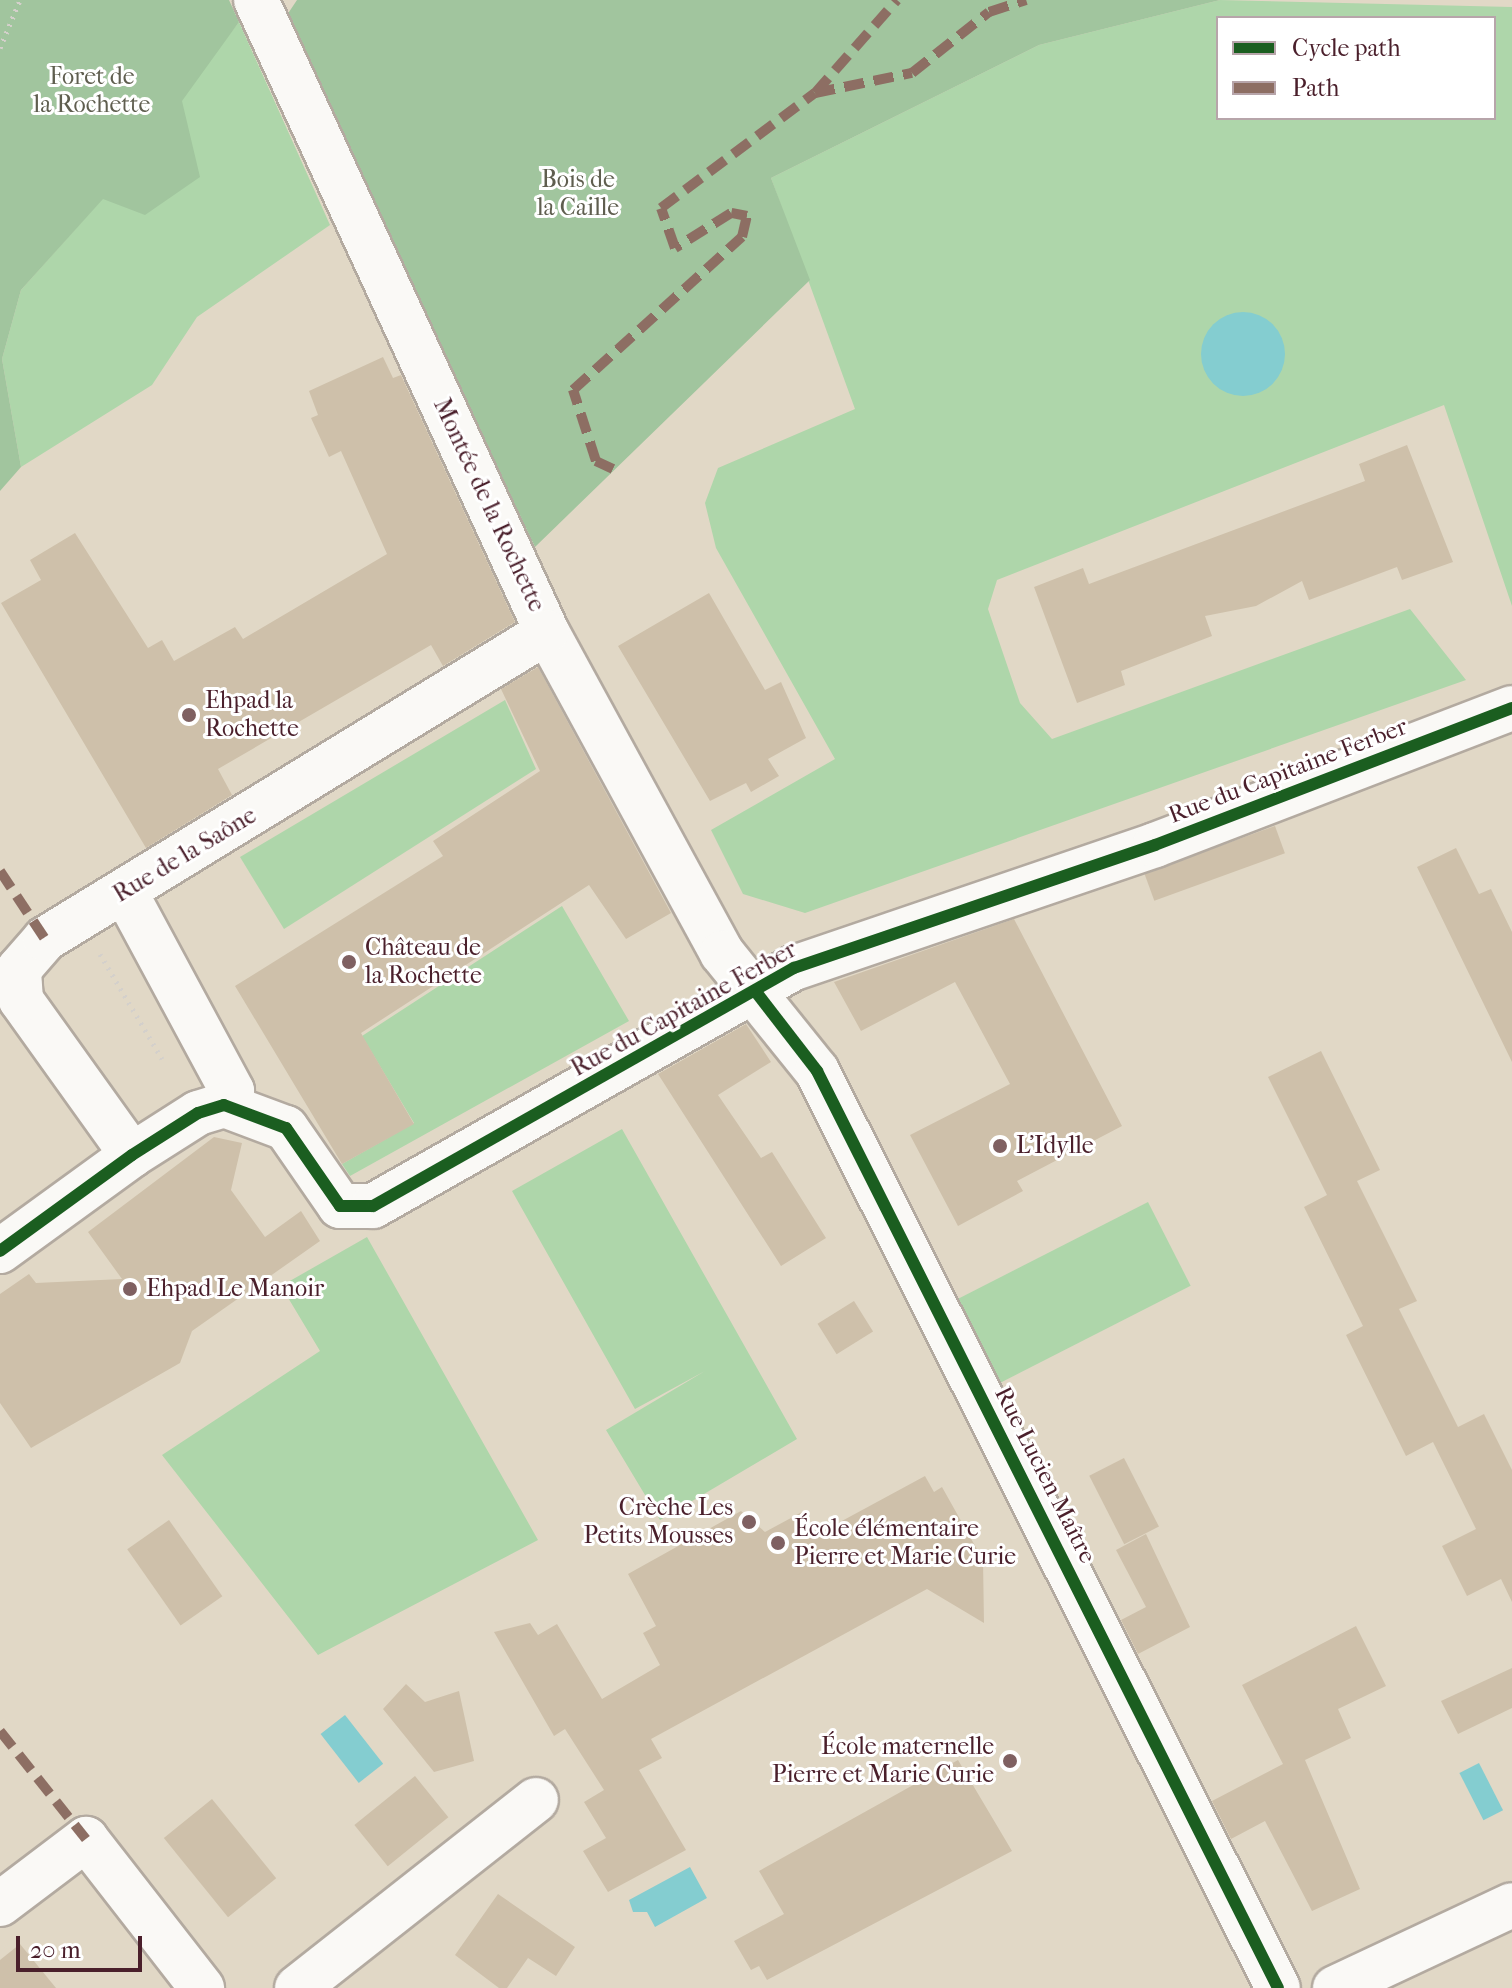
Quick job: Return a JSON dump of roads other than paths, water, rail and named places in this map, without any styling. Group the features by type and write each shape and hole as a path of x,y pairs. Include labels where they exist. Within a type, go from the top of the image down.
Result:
{"street":[{"name":"Montée de la Rochette","path":"256,0 547,632 722,953 756,992"},
{"name":"Rue de la Saône","path":"132,1155 21,1000 19,969 45,939 547,632"},
{"name":"Rue du Capitaine Ferber","path":"232,1107 286,1128 331,1199 356,1210 373,1206 794,968 1155,845 1512,708"},
{"path":"0,1251 132,1155 198,1113 232,1107 232,1091 125,892"},
{"name":"Rue Lucien Maître","path":"756,992 817,1071 1278,1988"},
{"path":"297,1988 536,1800"},
{"path":"0,1904 86,1839 202,1988"},
{"path":"1335,1988 1512,1905"}],"water":[{"path":"1235,312 1251,312 1267,319 1278,330 1285,354 1282,370 1273,384 1251,396 1235,396 1219,389 1208,378 1201,362 1201,346 1208,330 1219,319"},
{"path":"345,1715 383,1764 359,1783 321,1734"},
{"path":"1479,1763 1503,1810 1483,1820 1459,1773"},
{"path":"690,1867 707,1898 655,1927 647,1912 633,1912 629,1900"}],"place":[{"name":"Ehpad la Rochette","path":"189,715"},
{"name":"Château de la Rochette","path":"349,962"},
{"name":"L'Idylle","path":"1000,1146"},
{"name":"Ehpad Le Manoir","path":"130,1289"},
{"name":"Crèche Les Petits Mousses","path":"749,1522"},
{"name":"École élémentaire Pierre et Marie Curie","path":"778,1543"},
{"name":"École maternelle Pierre et Marie Curie","path":"1010,1761"}],"park label":[{"name":"Foret de la Rochette","path":"92,91"},
{"name":"Bois de la Caille","path":"578,194"}]}
